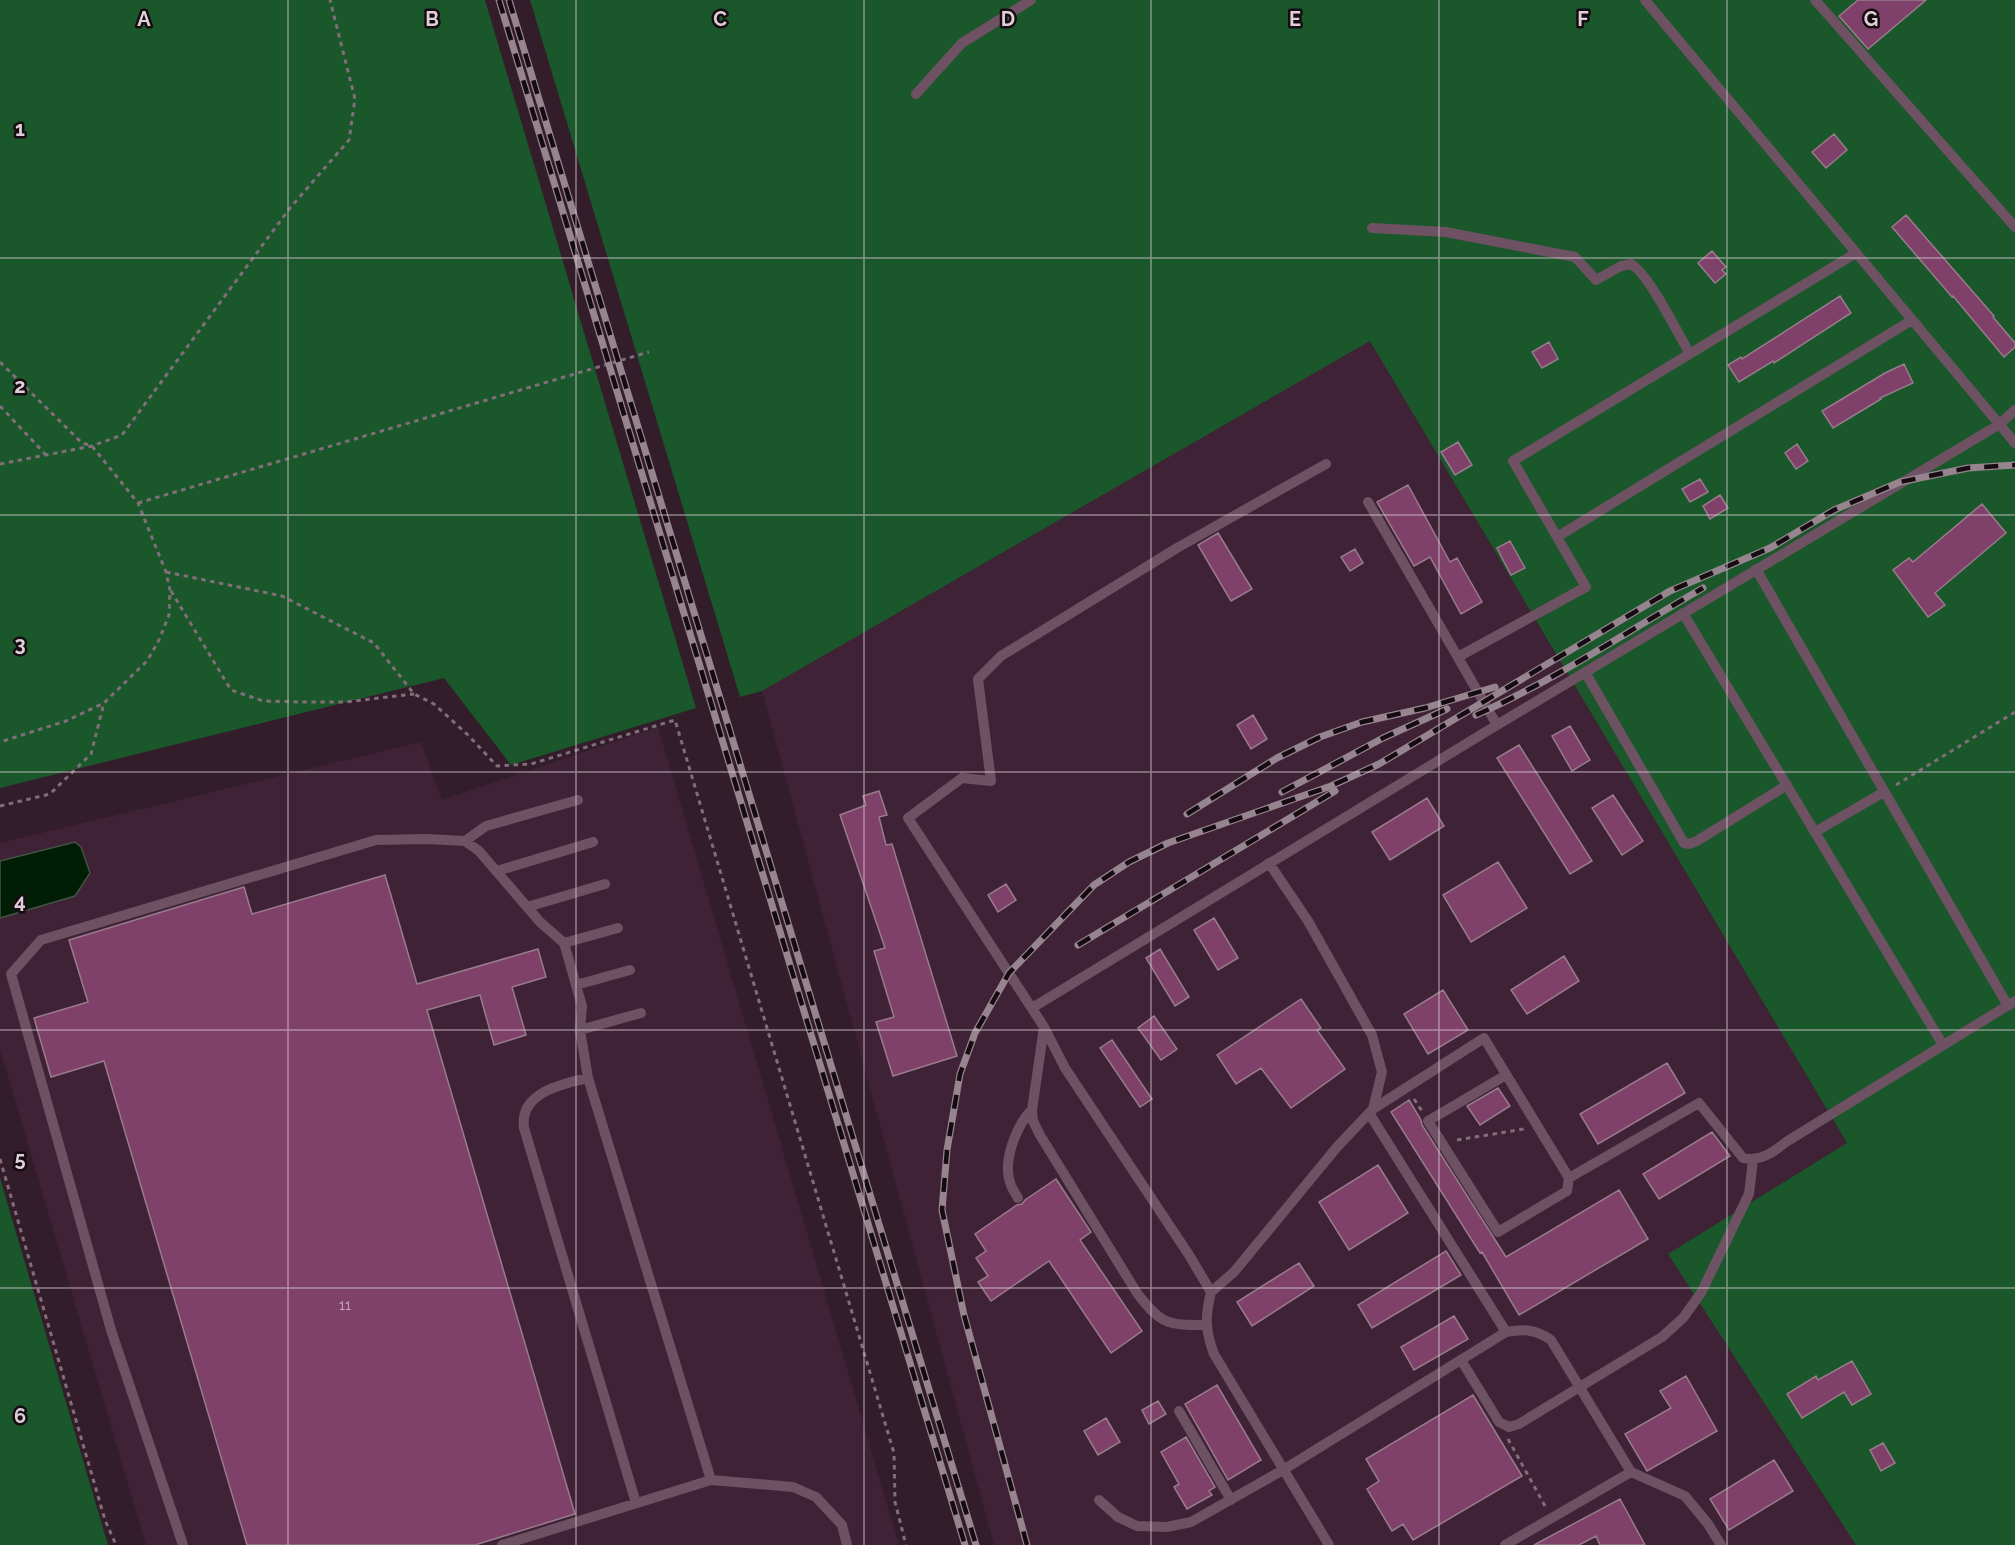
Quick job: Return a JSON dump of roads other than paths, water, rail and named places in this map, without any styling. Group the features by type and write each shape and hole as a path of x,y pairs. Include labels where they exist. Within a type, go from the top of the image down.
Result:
{"lane":[{"path":"916,94 962,43 1031,0"},
{"path":"1645,0 2015,443"},
{"path":"1815,0 2015,227"},
{"path":"1372,228 1446,232 1575,257 1596,280 1621,266 1632,264 1647,280 1690,354"},
{"path":"1458,657 1586,587 1513,461 1856,253"},
{"path":"1557,537 1912,320"},
{"path":"1032,1008 1497,725 2000,424 2015,411"},
{"path":"1211,1292 1183,1245 1065,1068 1044,1027 908,818 962,778 992,781 978,679 1002,656 1178,548 1326,464"},
{"path":"1368,502 1497,725"},
{"path":"1569,1178 1699,1103 1743,1158 1753,1160 1774,1152 1786,1142 2011,1003 1884,792 1756,569"},
{"path":"1683,613 1943,1045"},
{"path":"1585,672 1684,843 1697,841 1787,785"},
{"path":"1815,832 1884,792"},
{"path":"465,842 486,826 578,800"},
{"path":"183,1545 111,1330 11,974 41,940 376,840 426,839 465,842 478,851 527,907 564,943 582,1006 580,1030 588,1078 711,1480"},
{"path":"497,872 593,843"},
{"path":"1269,863 1308,921 1372,1035 1382,1072 1371,1111 1506,1332"},
{"path":"527,907 605,884"},
{"path":"564,943 618,928"},
{"path":"576,986 630,969"},
{"path":"580,1030 641,1012"},
{"path":"1044,1027 1032,1110 1033,1121 1040,1135 1137,1293 1152,1312 1164,1320 1180,1325 1206,1325"},
{"path":"1329,1545 1214,1354 1206,1325 1211,1292 1234,1272 1338,1147 1371,1111 1484,1038 1569,1178 1567,1191 1498,1232 1428,1121 1506,1075"},
{"path":"588,1078 559,1084 544,1093 527,1105 522,1119 636,1503"},
{"path":"1018,1198 1011,1186 1008,1172 1009,1157 1024,1118 1032,1110"},
{"path":"1461,1360 1499,1422 1509,1427 1519,1424 1662,1337 1683,1318 1701,1293 1749,1194 1753,1160"},
{"path":"1100,1500 1118,1517 1137,1526 1167,1527 1191,1522 1283,1470 1506,1332 1526,1329 1540,1332 1551,1340 1630,1472 1685,1496 1708,1524 1721,1545"},
{"path":"1179,1411 1231,1500"},
{"path":"1505,1545 1630,1472"},
{"path":"502,1545 711,1480 793,1487 816,1497 842,1525 847,1545"}],"railway":[{"path":"499,0 965,1545"},
{"path":"509,0 976,1545"},
{"path":"1027,1545 964,1315 942,1210 947,1150 960,1074 975,1033 1009,973 1094,885 1129,862 1168,843 1331,786 1379,764 1670,591 1770,548 1834,510 1900,482 1968,468 2015,465"},
{"path":"1476,715 1563,671 1703,588"},
{"path":"1187,814 1277,758 1320,737 1362,722 1425,708 1495,687"},
{"path":"1282,792 1383,738 1447,709"},
{"path":"1078,945 1335,791"}]}
